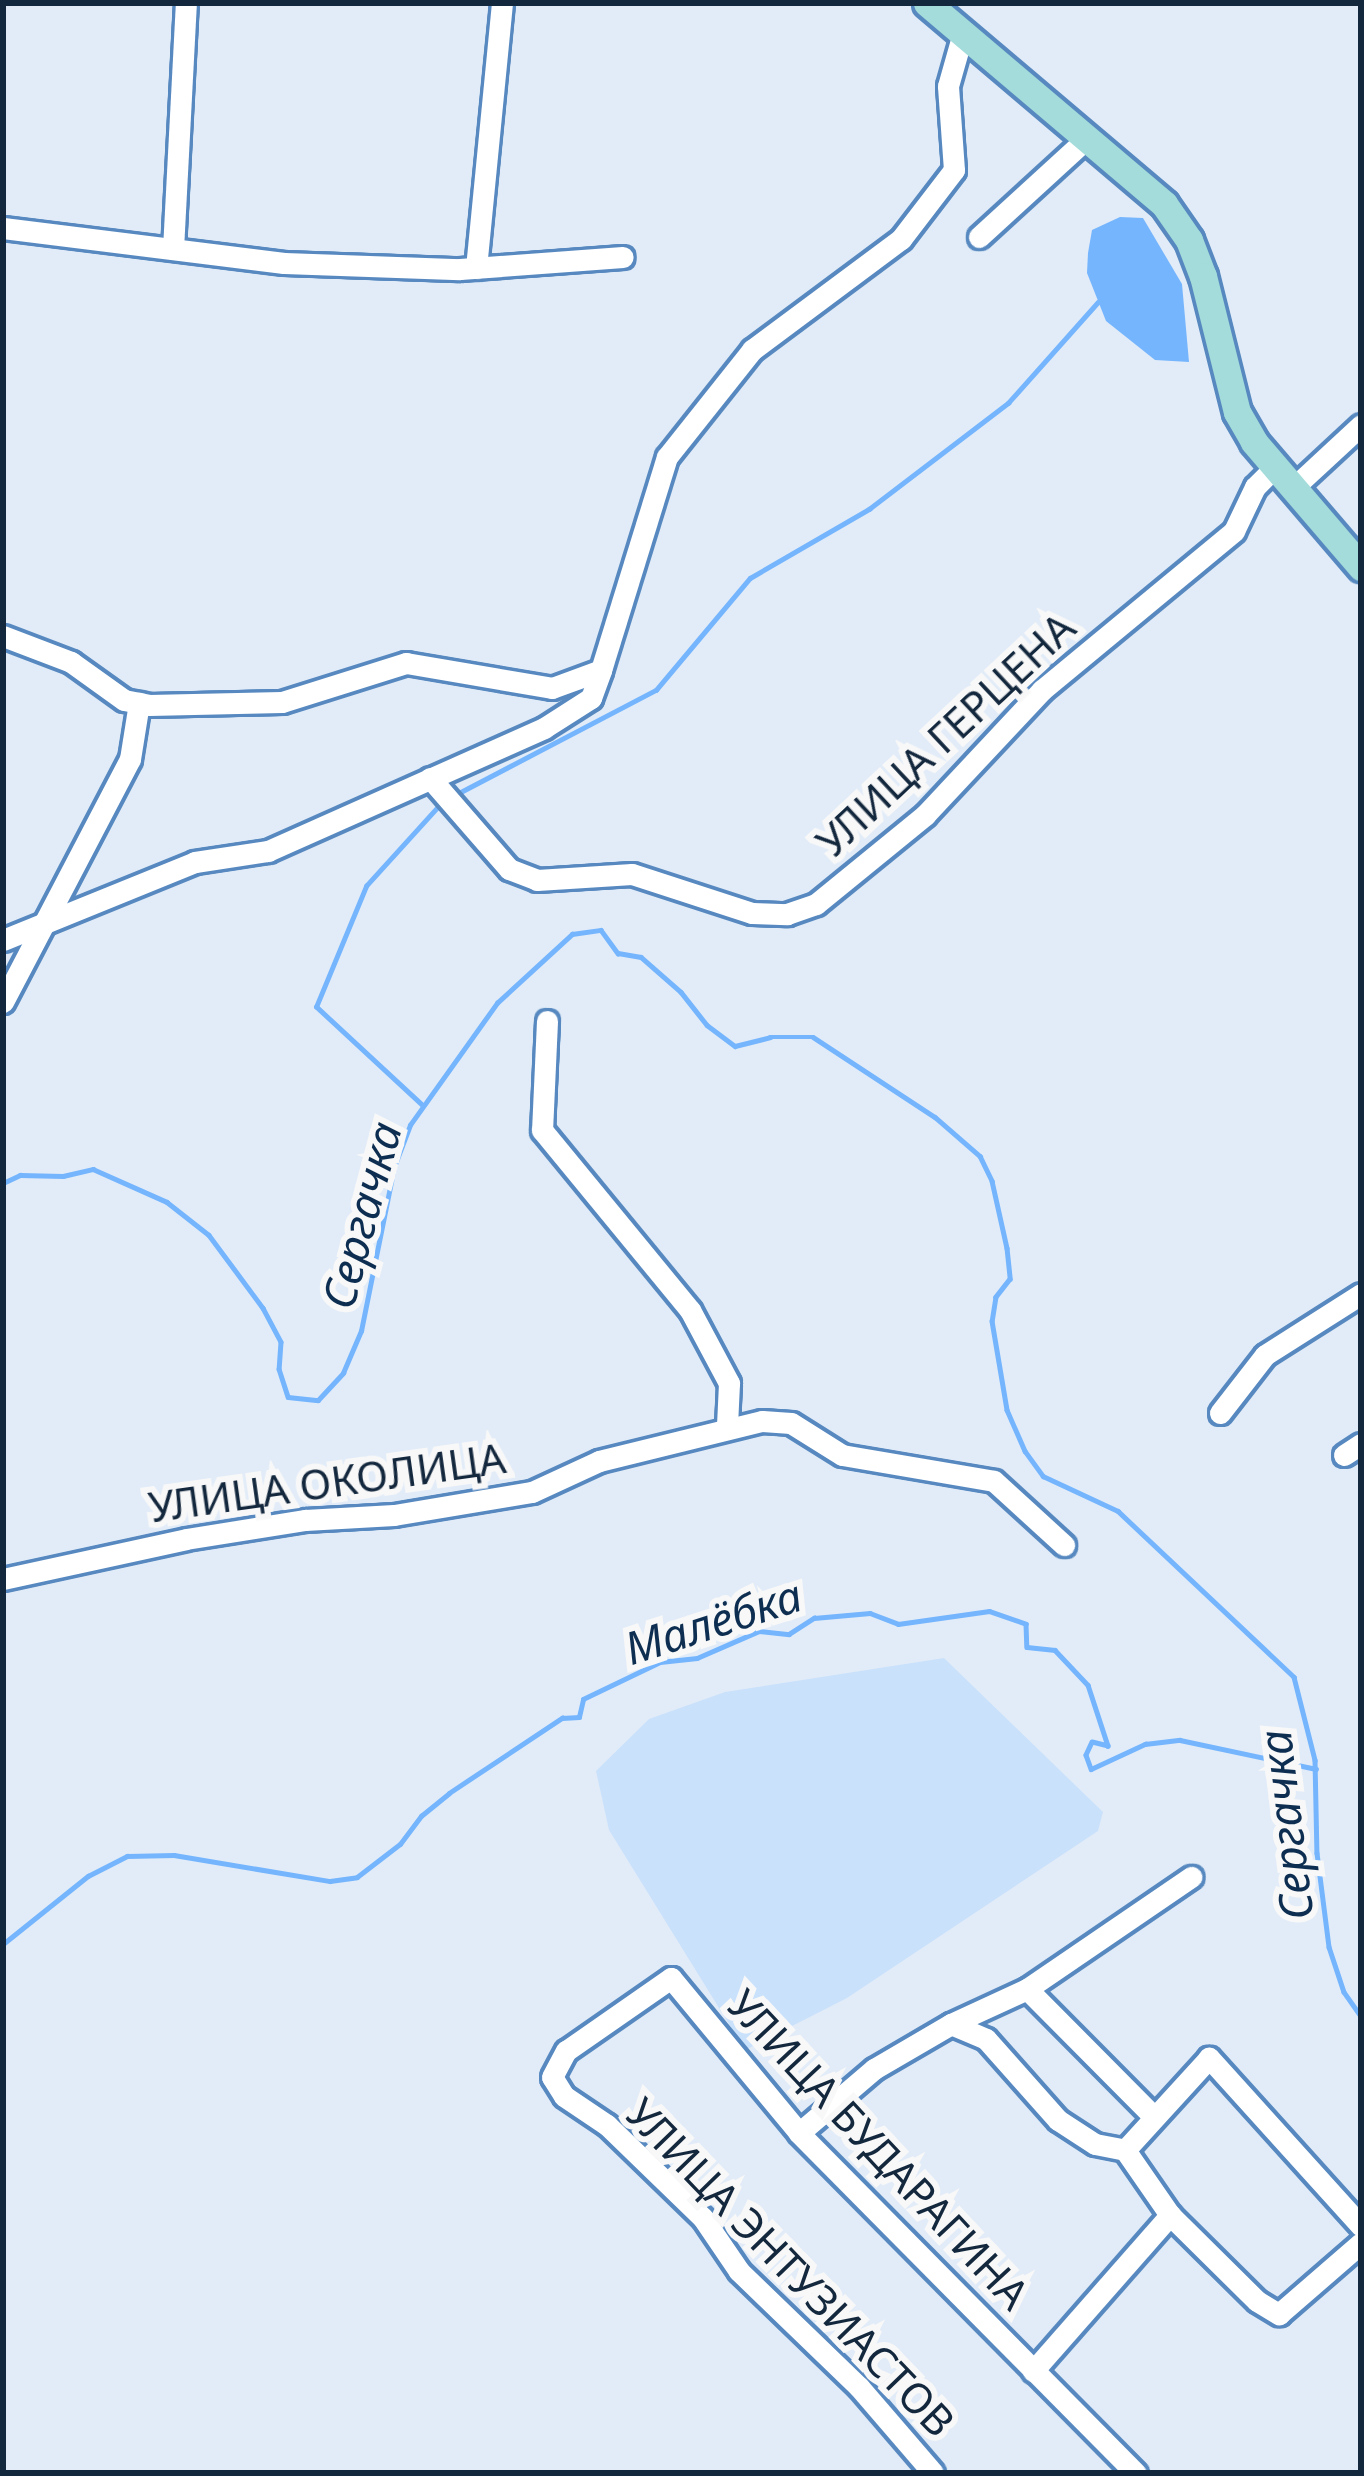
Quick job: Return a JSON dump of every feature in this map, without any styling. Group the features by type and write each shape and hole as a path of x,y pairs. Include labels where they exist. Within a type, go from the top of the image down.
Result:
{"main road":[{"path":"927,3 1164,204 1189,240 1237,412 1283,479 1361,567"}],"street":[{"path":"173,249 186,3"},
{"path":"476,268 502,3"},
{"path":"3,940 195,862 268,851 544,728 591,698 667,457 752,350 901,239 954,170 947,86 963,33"},
{"path":"979,237 1088,137"},
{"path":"3,228 284,263 476,268 623,257"},
{"name":"УЛИЦА ГЕРЦЕНА","path":"430,778 508,869 537,880 632,874 752,913 788,914 816,904 925,815 1042,690 1234,531 1255,487 1283,479 1361,425"},
{"path":"3,635 71,662 124,700 139,703 282,702 406,663 552,688 602,670"},
{"path":"3,1003 130,759 139,703"},
{"path":"547,1021 542,1130 690,1310 729,1383 728,1426"},
{"path":"1220,1413 1264,1355 1361,1294"},
{"name":"УЛИЦА ОКОЛИЦА","path":"3,1580 186,1539 304,1520 394,1515 532,1492 599,1461 728,1426 791,1423 842,1455 994,1481 1064,1545"},
{"path":"800,2133 874,2068 951,2024 1027,1989 1191,1877"},
{"name":"УЛИЦА БУДАРАГИНА","path":"670,1978 800,2133 1136,2473"},
{"name":"УЛИЦА ЭНТУЗИАСТОВ","path":"670,1978 566,2051 552,2077 564,2096 607,2125 703,2218 739,2271 859,2387 933,2473"},
{"path":"1027,1989 1153,2116"},
{"path":"951,2024 986,2039 1058,2120 1095,2144 1125,2150 1170,2215 1256,2301 1279,2314 1361,2243"},
{"path":"1125,2150 1209,2058 1361,2225"},
{"name":"УЛИЦА БУДАРАГИНА","path":"1033,2371 1170,2215"}],"shaded area":[{"path":"944,1658 1103,1812 1098,1831 847,1998 745,2050 609,1830 596,1771 649,1719 725,1692"}],"water":[{"path":"1120,217 1143,218 1182,284 1189,362 1155,360 1106,321 1087,273 1088,253 1092,230"}],"waterway":[{"path":"453,796 656,690 750,578 869,509 1008,403 1098,302"},
{"path":"422,1105 316,1007 366,886 443,801"},
{"name":"Сергачка","path":"3,1183 20,1175 63,1176 93,1169 167,1202 209,1235 263,1308 281,1342 279,1369 288,1397 318,1400 343,1373 361,1331 394,1167 410,1125 497,1003 572,934 601,930 618,953 641,957 681,992 707,1025 735,1046 770,1037 813,1037 935,1117 980,1156 992,1181 1007,1248 1010,1279 996,1297 992,1321 1007,1410 1025,1451 1043,1476 1118,1511 1294,1677 1315,1760 1317,1853 1329,1947 1344,1992 1361,2016"},
{"name":"Малёбка","path":"3,1944 88,1876 127,1856 174,1855 330,1881 357,1877 400,1844 421,1816 449,1793 562,1718 579,1717 583,1699 660,1662 697,1658 759,1631 789,1634 814,1618 870,1613 898,1624 989,1611 1026,1624 1027,1647 1055,1650 1088,1685 1108,1746 1092,1742 1086,1755 1091,1769 1145,1744 1180,1740 1316,1769"}]}
